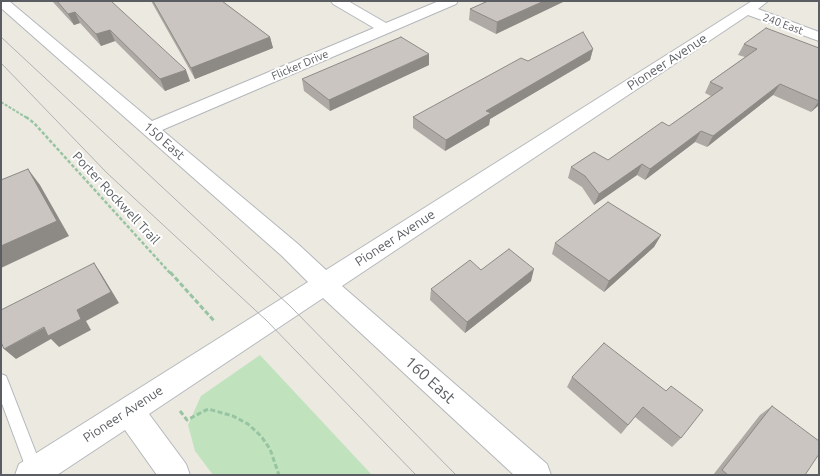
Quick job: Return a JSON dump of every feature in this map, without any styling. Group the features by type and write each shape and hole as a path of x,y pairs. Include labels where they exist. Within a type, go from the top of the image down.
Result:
{"street":[{"name":"150 East","path":"1,1 290,250 324,284"},
{"path":"338,1 385,29"},
{"name":"Flicker Drive","path":"149,129 451,1"},
{"name":"240 East","path":"754,6 819,37"},
{"name":"Pioneer Avenue","path":"32,473 754,6"},
{"name":"160 East","path":"324,284 536,475"},
{"path":"129,411 175,475"}],"lane":[{"path":"1,381 32,473"}],"path":[{"name":"Porter Rockwell Trail","path":"1,102 13,108 34,123 210,315"},
{"path":"187,420 208,409 232,416 248,424 261,436 270,449 279,475"}],"green space":[{"path":"260,355 372,475 213,475 195,451 188,425 201,396"}],"building":[{"path":"57,1 111,1 186,70 160,79 110,30 96,34 75,12 68,14"},
{"path":"153,1 222,1 270,37 191,68"},
{"path":"488,1 544,1 497,22 470,9"},
{"path":"766,28 819,48 819,101 780,84 713,136 701,131 650,169 642,164 599,194 585,176 571,167 594,152 608,160 662,122 669,126 723,88 710,82 757,49 744,44"},
{"path":"583,32 593,49 486,111 491,113 446,140 413,117 521,58 528,61"},
{"path":"401,37 429,54 329,100 302,79"},
{"path":"28,169 57,221 1,246 1,180"},
{"path":"608,202 661,235 609,281 555,243"},
{"path":"509,249 534,269 467,322 431,289 470,260 481,270"},
{"path":"94,263 111,292 77,310 81,319 48,336 44,327 4,349 1,342 1,310"},
{"path":"604,343 666,391 671,386 703,410 681,438 643,407 628,425 572,377"},
{"path":"772,406 819,441 819,454 805,475 728,475 722,470"}],"tram line":[{"path":"1,37 290,306 456,475"},
{"path":"1,63 107,173 267,321 416,475"}]}
